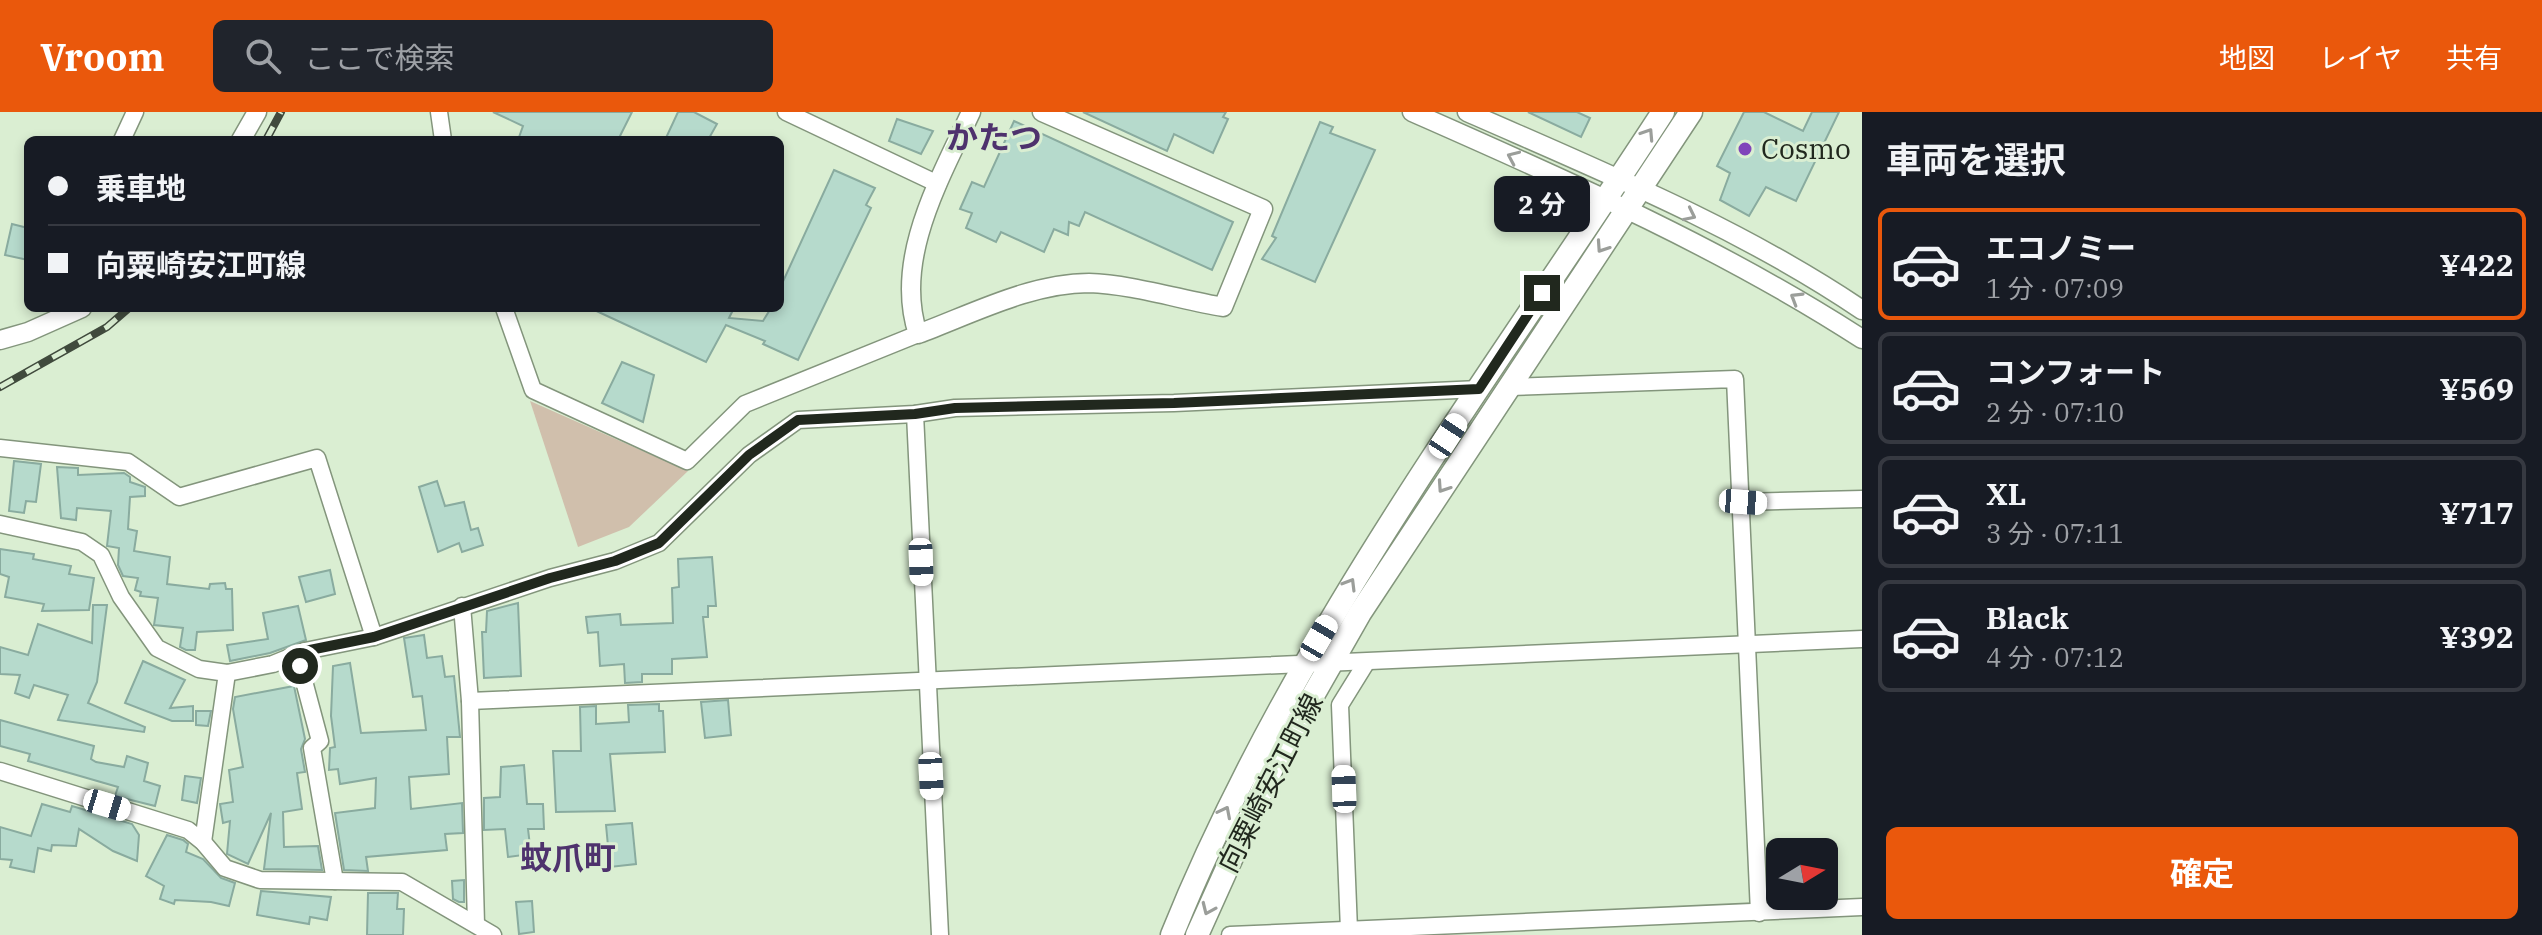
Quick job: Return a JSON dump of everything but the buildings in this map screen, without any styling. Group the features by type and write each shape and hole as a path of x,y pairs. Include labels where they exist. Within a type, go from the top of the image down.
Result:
{"main road":[{"name":"向粟崎安江町線","path":"1197,935 1274,764 1392,563 1510,387 1623,194 1663,112"},
{"name":"向粟崎安江町線","path":"1172,935 1214,833 1354,578 1479,389 1623,194 1691,112"}],"street":[{"path":"124,136 135,112"},
{"path":"243,136 257,112"},
{"path":"439,112 442,136"},
{"path":"786,112 938,184"},
{"path":"918,334 909,307 912,270 920,233 938,184 971,112"},
{"path":"505,312 533,390 687,461 745,404 918,334 1040,290 1092,283 1223,307 1263,209 1042,112"},
{"path":"1412,112 1755,248 1862,310"},
{"path":"1467,112 1623,194 1862,339"},
{"path":"0,340 28,332 73,312"},
{"path":"1510,387 1735,379 1743,502 1746,646 1759,913"},
{"path":"0,524 43,531 91,548 101,555 121,597 157,648 199,669 227,673 273,664 305,651 374,637 462,606 615,561 659,543 749,455 798,420 915,414 955,408 1174,403 1479,389"},
{"path":"915,414 940,935"},
{"path":"0,448 128,462 179,497 317,458 374,637"},
{"path":"1743,502 1862,499"},
{"path":"462,606 470,701 476,924"},
{"path":"470,701 1862,639"},
{"path":"305,651 300,666 320,741 312,748 335,881"},
{"path":"1349,930 1340,705 1366,663"},
{"path":"203,842 227,673"},
{"path":"0,771 188,830 225,868 260,880 402,882 493,935"},
{"path":"1230,935 1862,907"}],"shaded area":[{"path":"530,401 688,471 629,527 578,547"}],"railway":[{"path":"268,136 281,112"},
{"path":"0,387 107,327 124,312"}],"place":[{"name":"Cosmo","path":"1745,149"}],"district":[{"name":"かたつ","path":"994,138"},
{"name":"蚊爪町","path":"568,858"}],"route":[{"path":"300,666 305,651 374,637 550,578 615,561 659,543 749,455 798,420 915,414 955,408 1174,403 1479,389 1542,293"}]}
